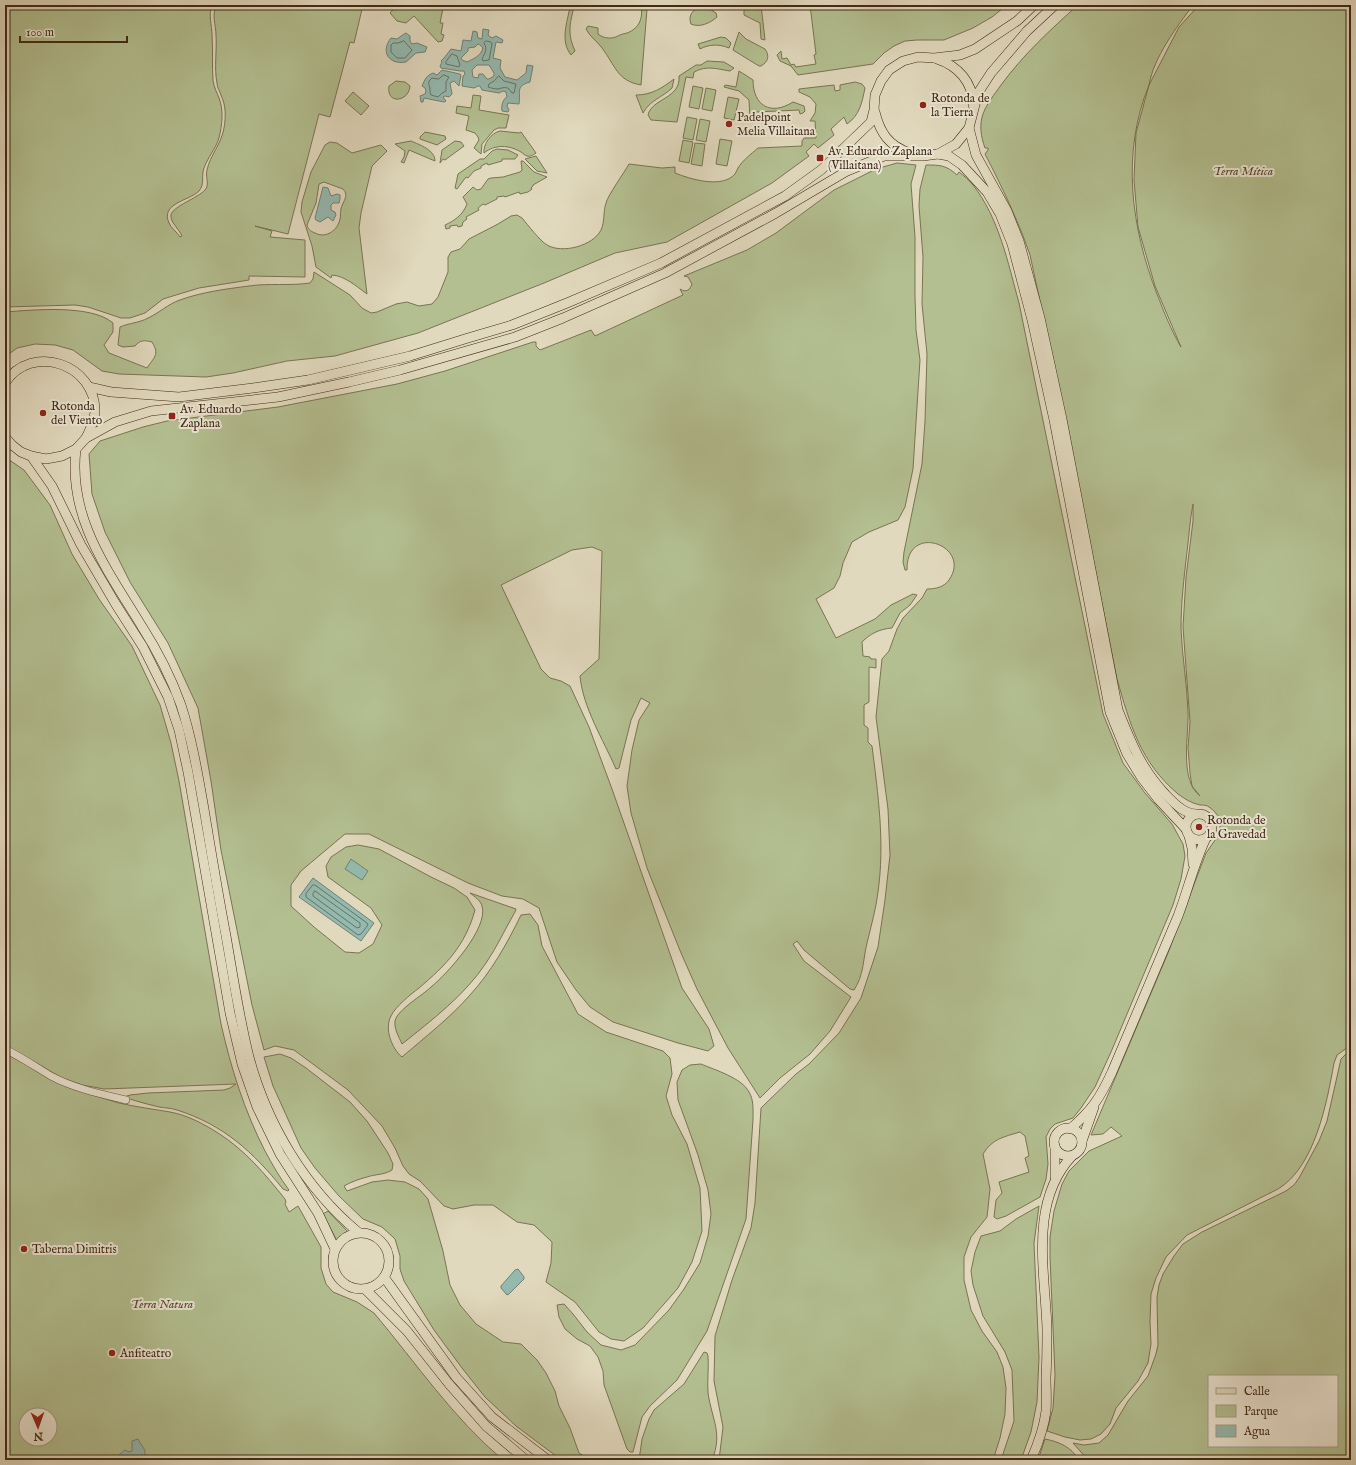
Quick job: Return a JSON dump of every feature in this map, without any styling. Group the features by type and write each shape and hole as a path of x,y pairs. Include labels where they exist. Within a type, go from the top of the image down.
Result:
{"main road":[{"path":"89,387 111,392 179,397 308,380 410,356 512,325 661,263 785,196 821,170 871,122 874,110 875,95 881,81 890,70 903,61 918,57 934,58 960,55 975,49 1017,20 1034,5"},
{"path":"938,154 956,144 968,128 978,93 991,73 1027,31 1055,5"},
{"path":"934,58 948,63 960,72 969,85 973,99 973,114"},
{"path":"874,110 878,126 887,140 900,150 915,155"},
{"path":"968,128 976,155 1007,211 1019,241 1040,318 1064,426 1118,710 1134,751 1158,786 1177,806 1186,812 1205,816 1211,824 1211,832 1206,838 1193,870 1176,922 1112,1072 1095,1104 1070,1129"},
{"path":"86,438 115,422 151,411 278,397 333,386 400,370 514,337 563,318 664,273 776,213 847,171 884,156 923,156 938,154 949,156 962,165 987,192 1000,214 1012,244 1032,320 1054,420 1110,712 1127,754 1141,777 1187,832 1196,840 1206,838"},
{"path":"5,382 18,370 33,363 49,361 65,365 79,374 89,387 94,399 95,413 92,426 86,438 76,449 62,456 46,459 31,456 21,452 5,437"},
{"path":"76,449 74,466 78,500 92,541 109,574 165,667 181,706 197,771 236,995 250,1059 256,1079 276,1125 298,1166 328,1205 340,1218 358,1232"},
{"path":"31,456 52,486 81,545 143,647 168,697 188,772 228,1000 242,1064 257,1107 277,1148 318,1214 335,1249"},
{"path":"1193,870 1192,848 1186,825 1189,818 1196,814"},
{"path":"1031,1460 1042,1434 1046,1411 1047,1328 1042,1256 1048,1196 1055,1178 1061,1168 1081,1148 1095,1104"},
{"path":"1055,1178 1054,1140 1058,1133 1066,1128 1075,1130 1082,1142"},
{"path":"1055,1146 1062,1155 1072,1156"},
{"path":"358,1232 371,1234 378,1239 384,1245 388,1253 389,1261 388,1270 384,1277 372,1287 365,1289 352,1288 341,1280 334,1269 333,1261 335,1249 341,1241 347,1236 358,1232"},
{"path":"384,1277 456,1377 492,1417 548,1460"},
{"path":"365,1289 407,1331 449,1384 486,1426 526,1460"}],"street":[{"path":"5,1049 52,1076 68,1083 126,1100"}],"green space":[{"path":"5,5 212,5 210,16 212,31 213,81 222,108 221,128 218,142 204,168 201,188 199,191 177,203 168,211 167,216 169,223 180,237 182,236 172,220 171,215 176,208 205,190 208,165 223,134 224,128 225,107 217,86 216,71 216,31 214,12 217,5 363,5 354,43 350,42 330,117 319,114 288,234 255,226 272,231 270,237 305,240 305,277 249,276 249,280 199,288 163,299 145,313 130,318 121,318 88,307 75,305 5,307"},
{"path":"397,5 447,5 446,8 443,8 440,23 443,23 441,34 444,35 442,41 438,42 414,16 406,23 397,21 390,13"},
{"path":"641,5 646,5 647,9 641,85 627,80 617,71 602,48 586,29 588,26 598,28 598,34 608,38 613,38 627,33 635,28 640,22"},
{"path":"746,5 761,5 765,40 761,39 760,23 744,15"},
{"path":"810,5 1007,5 992,17 973,28 944,40 905,41 884,53 873,64 798,75 791,66 780,61 777,55 781,51 782,59 787,58 791,65 794,64 796,67 816,64"},
{"name":"Terra Mítica","path":"1078,5 1193,5 1166,43 1156,64 1149,85 1179,27 1199,5 1351,5 1351,1045 1337,1055 1334,1063 1328,1096 1317,1132 1310,1150 1301,1166 1291,1179 1278,1189 1187,1235 1166,1257 1156,1278 1151,1294 1151,1344 1148,1363 1138,1381 1116,1408 1110,1424 1101,1434 1091,1439 1080,1440 1047,1431 1053,1408 1055,1375 1050,1257 1050,1237 1054,1211 1062,1184 1069,1171 1089,1151 1122,1136 1111,1127 1103,1134 1091,1135 1168,953 1206,853 1220,833 1220,818 1208,806 1200,805 1183,798 1165,782 1145,755 1132,727 1117,679 1062,402 1030,255 998,179 985,154 988,148 985,148 982,140 981,122 983,114 1001,85 1018,63","holes":["1149,85 1136,133 1134,180 1138,227 1133,190 1132,163 1135,137 1140,111","1138,227 1155,286 1181,347 1165,314 1148,269","1193,504 1193,521 1186,577 1183,627 1190,722 1188,748 1192,785 1187,768 1186,756 1188,721 1181,629 1184,580"]},
{"path":"570,7 573,11 570,36 575,51 571,55 565,38"},
{"path":"700,7 708,8 716,13 717,17 705,24 691,24 691,14"},
{"path":"739,32 746,39 765,49 767,52 767,61 761,66 733,50"},
{"path":"721,37 726,38 731,43 729,48 714,45 700,49 698,44"},
{"path":"707,61 724,62 734,68 730,71 712,68 703,69 694,72 693,78 686,77 677,122 651,120 648,115 651,109 676,89 679,76 696,65 701,65"},
{"path":"739,71 753,80 756,96 765,106 777,108 793,102 804,106 805,111 800,114 799,110 756,112 756,119 750,119 749,100 739,91 724,87 725,85 736,87"},
{"path":"674,79 672,88 649,105 643,113 636,95 647,94"},
{"path":"396,81 405,82 410,86 406,95 402,98 394,99 389,92 389,86"},
{"path":"855,82 862,84 865,88 860,108 855,117 847,124 844,117 831,129 834,135 818,148 814,144 806,152 809,156 772,183 667,242 615,253 418,333 335,356 287,361 233,373 206,377 119,374 102,371 73,350 55,345 35,344 17,348 5,357 5,312 45,310 76,311 91,313 103,317 113,323 113,332 104,345 109,353 147,368 156,353 152,342 142,341 135,346 123,347 118,345 120,327 145,320 171,304 188,297 214,291 249,286 310,283 313,279 314,272 350,295 362,308 371,313 396,304 407,302 419,306 432,304 438,297 448,272 448,257 451,252 460,249 469,239 511,216 517,215 522,218 541,240 553,248 561,249 577,247 597,236 601,230 607,199 629,164 662,168 675,167 675,173 697,180 714,182 729,179 735,174 744,160 758,148 802,146 802,141 804,138 816,138 815,121 810,121 815,113 816,104 810,97 799,92 799,89 834,85 835,91 840,90 840,85"},
{"path":"693,86 703,88 699,109 689,107"},
{"path":"706,88 716,90 712,111 702,109"},
{"path":"353,92 369,106 361,115 345,101"},
{"path":"473,95 481,96 479,110 509,115 506,128 498,128 494,130 482,144 481,154 474,148 479,140 478,137 475,133 466,130 469,116 456,113 457,106 471,108"},
{"path":"728,97 739,99 734,120 724,118"},
{"path":"687,117 697,119 693,140 683,138"},
{"path":"700,119 710,121 706,142 696,140"},
{"path":"500,131 521,132 536,153 532,156 528,156 512,148 502,146 493,148 484,153 488,139"},
{"path":"425,132 445,136 446,139 437,145 420,139"},
{"path":"720,139 732,141 727,166 716,164"},
{"path":"683,140 693,142 689,163 679,161"},
{"path":"411,141 430,151 433,154 435,161 409,150 404,163 401,162 405,151 395,144"},
{"path":"455,141 461,142 464,146 445,160 443,159 440,163 442,150"},
{"path":"330,142 337,143 352,153 381,145 387,151 372,166 361,213 359,228 367,294 346,279 332,275 331,278 316,267 312,246 301,212 302,202 311,172 325,145","holes":["324,182 343,189 346,197 342,206 337,227 331,232 323,235 319,235 311,231 307,225 316,203 319,184"]},
{"path":"695,143 705,144 702,166 691,164"},
{"path":"497,149 508,150 518,155 515,159 502,159 502,161 488,165 487,163 481,166 481,168 474,171 468,178 466,177 457,189 455,188 458,174 480,159 484,159 492,151"},
{"path":"536,156 547,173 537,171 525,159"},
{"path":"521,161 523,161 534,172 547,177 533,185 531,188 532,189 528,192 520,194 519,192 505,197 497,197 497,199 485,205 483,204 478,208 479,210 466,217 467,219 463,222 462,226 450,226 450,228 446,229 445,225 455,219 463,211 467,204 463,197 473,187 477,190 481,189 488,179 503,177 520,172 522,170"},
{"path":"897,163 916,165 911,184 915,237 916,330 920,360 913,469 905,507 898,520 869,532 852,542 843,563 840,576 834,588 816,599 836,638 875,619 891,605 913,594 917,595 910,605 900,613 892,628 875,632 862,642 863,656 876,659 876,668 869,667 869,702 864,705 864,725 868,728 868,742 872,746 880,819 881,855 876,905 860,979 854,990 850,989 804,950 797,941 793,944 804,961 851,997 830,1031 810,1054 780,1078 760,1098 728,1048 697,989 647,868 631,813 627,786 632,750 639,720 650,703 641,698 631,720 619,768 616,769 589,712 582,688 580,676 599,659 602,551 592,547 572,550 501,585 541,669 550,678 561,681 570,686 589,727 682,988 709,1029 714,1046 708,1051 613,1022 590,1007 576,990 557,962 539,908 523,899 502,896 468,883 369,834 345,834 301,871 291,885 291,906 345,952 359,953 373,944 382,925 371,908 328,877 326,866 331,857 346,847 358,845 379,849 454,888 467,897 475,910 471,923 460,944 446,963 429,980 404,1001 391,1016 388,1027 390,1038 395,1049 402,1057 463,1003 485,977 521,915 530,914 538,925 542,946 578,1014 606,1032 663,1051 670,1058 672,1074 666,1096 672,1115 687,1144 700,1188 702,1231 692,1262 678,1288 643,1328 624,1341 611,1339 599,1332 575,1302 546,1282 551,1263 552,1242 534,1225 517,1222 493,1205 474,1205 453,1209 444,1206 420,1181 409,1174 403,1166 395,1148 382,1126 348,1090 294,1050 275,1046 264,1050 252,1005 221,850 198,708 168,643 130,582 105,532 92,494 89,454 100,441 167,421 278,407 397,384 445,371 533,342 536,342 536,346 540,350 591,330 595,336 683,295 680,289 684,291 688,290 692,284 688,277 684,276 747,250 776,233 834,190 876,169"},
{"path":"926,165 943,166 957,175 959,172 973,185 990,212 1002,241 1019,303 1103,714 1123,763 1145,793 1172,824 1183,844 1185,856 1181,879 1173,905 1095,1087 1073,1118 1055,1124 1050,1129 1046,1137 1048,1164 1046,1179 1040,1197 1006,1216 997,1219 994,1217 996,1200 1002,1193 999,1182 1029,1172 1025,1158 1029,1156 1025,1136 1020,1132 1003,1137 990,1145 983,1154 990,1189 987,1217 971,1237 964,1257 964,1280 971,1310 982,1331 997,1352 1003,1367 1006,1388 1005,1414 1000,1438 993,1460 719,1460 723,1427 714,1381 715,1336 732,1280 751,1228 755,1203 761,1108 796,1074 809,1064 839,1033 861,998 878,947 890,855 888,809 876,717 882,659 889,651 897,629 903,618 922,598 927,589 934,589 945,584 949,580 954,568 952,557 946,549 937,544 926,543 917,546 910,555 907,570 905,570 903,562 922,464 925,421 927,354 922,304 923,257 919,206 920,189"},
{"path":"5,457 24,470 50,505 72,554 99,599 132,646 160,705 171,743 179,781 221,1024 229,1057 239,1089 257,1136 276,1171 289,1190 288,1191 283,1189 249,1152 236,1141 209,1123 177,1110 159,1107 124,1097 148,1093 224,1090 236,1084 104,1089 82,1085 62,1078 5,1045"},
{"path":"470,893 516,909 515,912 490,957 478,975 458,996 425,1026 402,1044 395,1027 395,1021 400,1012 447,972 465,950 479,926 482,915 482,906 479,900"},
{"path":"1351,1051 1351,1460 1088,1460 1073,1443 1084,1445 1099,1443 1108,1435 1128,1401 1148,1376 1158,1345 1157,1297 1159,1285 1163,1274 1174,1256 1183,1244 1202,1232 1286,1191 1294,1185 1319,1141 1327,1121 1341,1059"},
{"name":"Terra Natura","path":"5,1053 56,1080 101,1098 138,1107 176,1113 189,1118 213,1130 237,1147 262,1172 285,1199 285,1204 289,1212 298,1206 321,1247 321,1268 326,1284 333,1292 357,1302 374,1313 451,1408 485,1444 503,1460 5,1460"},
{"path":"280,1054 291,1058 306,1068 350,1102 367,1121 388,1153 393,1164 392,1170 349,1183 344,1186 347,1191 372,1182 388,1180 405,1182 419,1189 428,1199 443,1251 450,1285 460,1305 476,1324 503,1342 521,1344 537,1360 546,1373 555,1391 559,1406 570,1428 579,1453 590,1460 560,1459 516,1426 485,1397 462,1368 434,1330 404,1281 400,1269 400,1256 395,1239 382,1227 363,1219 339,1196 315,1168 301,1148 273,1086 264,1057"},
{"path":"701,1064 728,1075 741,1083 746,1087 752,1098 753,1120 746,1219 707,1331 677,1380 650,1406 642,1417 633,1452 630,1452 627,1449 604,1385 603,1371 598,1357 590,1346 577,1339 565,1329 559,1317 557,1305 564,1304 587,1332 601,1345 621,1350 635,1345 669,1310 700,1263 708,1236 711,1214 708,1190 698,1155 678,1100 677,1082 682,1070 690,1065"},
{"path":"1039,1206 1034,1243 1039,1357 1037,1402 1031,1432 1021,1460 1001,1460 1014,1421 1012,1370 1005,1352 983,1316 973,1285 971,1271 975,1252 981,1236 1000,1231 1016,1219"},
{"path":"328,1211 348,1232 339,1237 337,1241 323,1214"},
{"path":"704,1352 707,1353 708,1356 708,1393 717,1434 717,1442 712,1460 639,1460 642,1439 654,1410 684,1384"},
{"path":"1045,1439 1069,1448 1079,1460 1038,1460"}],"water":[{"path":"483,29 489,30 488,35 492,38 496,36 503,40 502,43 496,42 493,58 501,60 500,68 505,77 517,80 526,73 527,65 533,66 530,82 522,85 520,88 519,104 508,103 508,112 502,111 503,101 507,97 506,92 503,91 499,93 482,90 480,86 474,88 462,86 463,76 465,74 464,71 441,68 440,66 441,61 451,49 461,51 463,40 471,41 473,31 477,32 478,38 482,39","holes":["478,44 483,48 479,55 467,62 462,60 461,58 468,51 468,48 475,47","477,65 489,65 494,73 494,76 489,79 487,79 483,74 479,74 478,78 473,77 472,70"]},
{"path":"406,33 410,36 410,41 412,44 417,43 427,47 425,52 416,53 406,62 395,61 388,56 386,53 386,48 391,38 397,39"},
{"path":"442,70 460,74 459,86 454,81 450,83 452,94 449,97 443,97 446,101 444,102 424,98 423,102 421,102 420,96 425,94 426,91 422,86 426,78 433,73 437,75"},
{"path":"323,187 328,188 331,196 337,194 340,195 339,203 333,203 331,205 331,210 335,212 336,215 333,221 328,217 320,222 315,218"},
{"path":"351,859 368,871 362,880 345,869"},
{"path":"313,878 374,923 361,941 299,897"},
{"path":"518,1269 524,1279 507,1295 501,1286 515,1270"},
{"path":"138,1439 145,1451 142,1460 122,1459 119,1455 125,1450 129,1452 132,1451 132,1441"}],"place":[{"name":"Rotonda de la Tierra","path":"923,105"},
{"name":"Padelpoint Melia Villaitana","path":"729,124"},
{"name":"Av. Eduardo Zaplana (Villaitana)","path":"820,158"},
{"name":"Rotonda del Viento","path":"43,413"},
{"name":"Av. Eduardo Zaplana","path":"172,416"},
{"name":"Rotonda de la Gravedad","path":"1199,827"},
{"name":"Taberna Dimitris","path":"24,1249"},
{"name":"Anfiteatro","path":"112,1353"}]}
